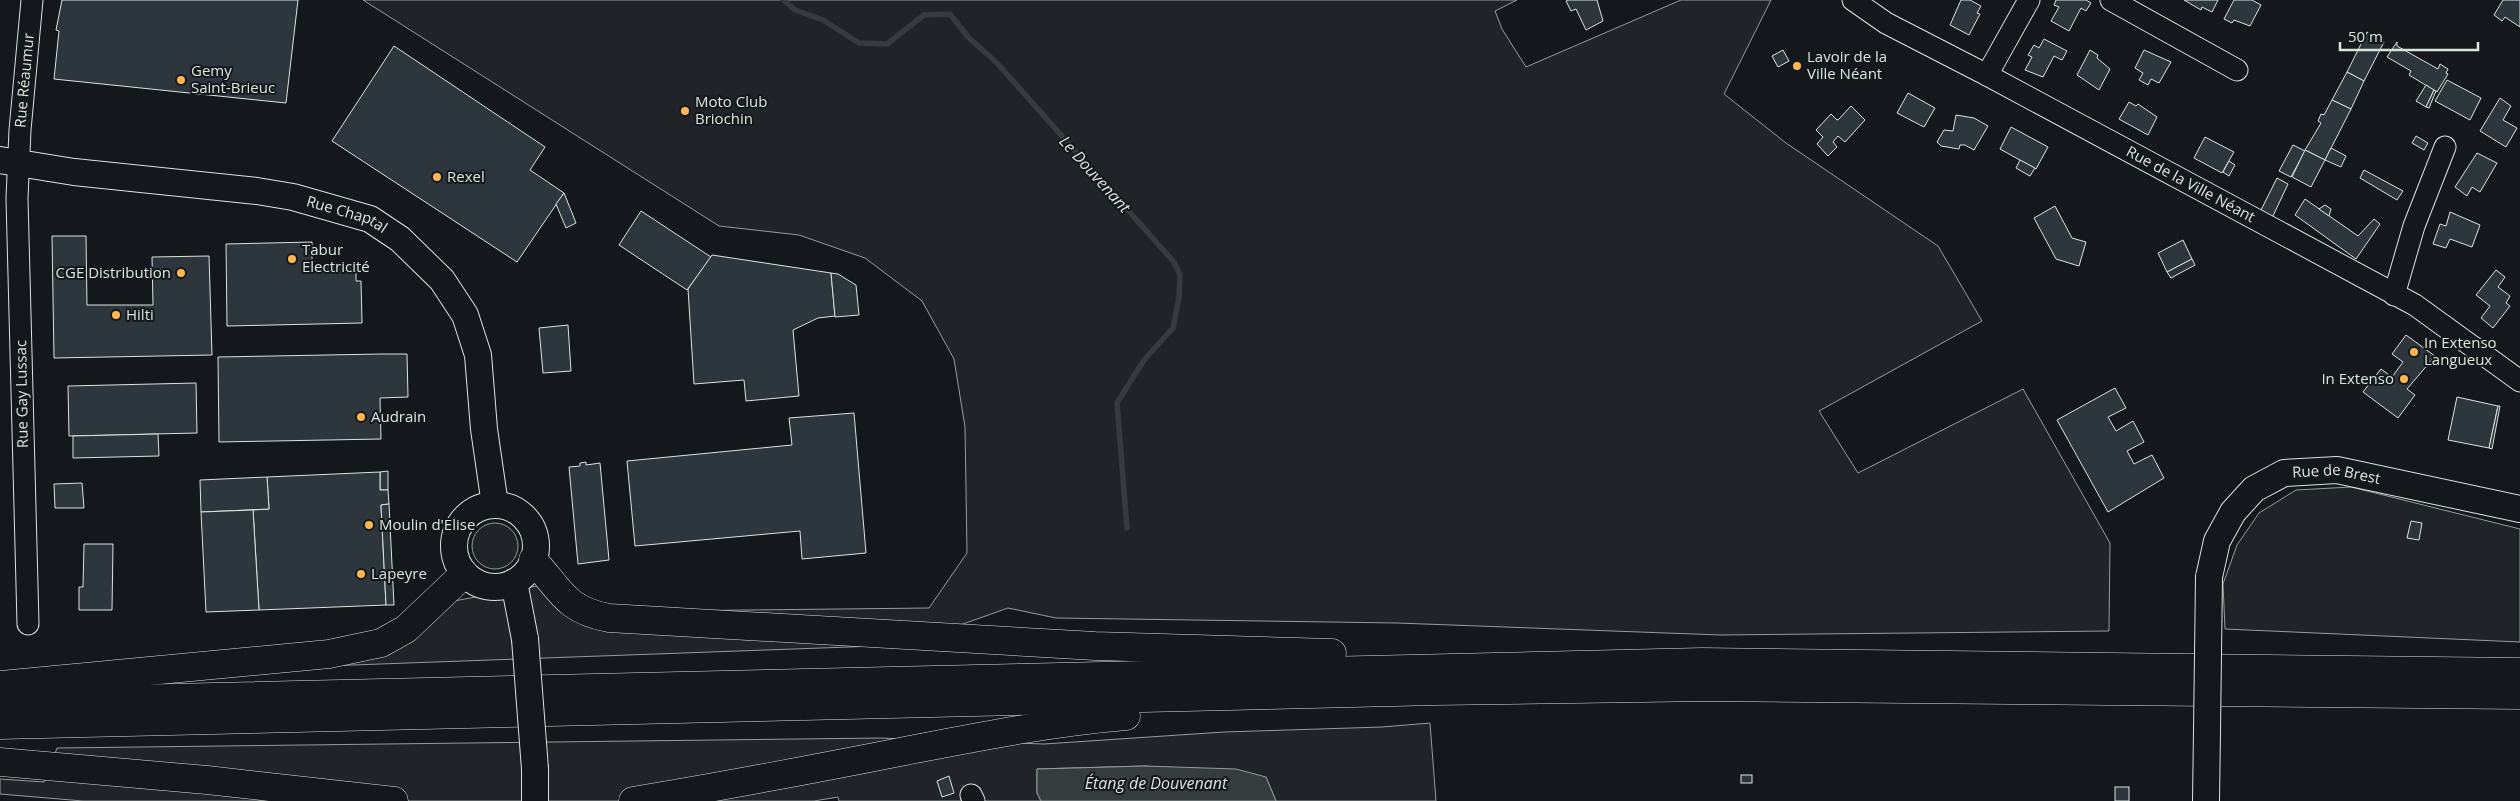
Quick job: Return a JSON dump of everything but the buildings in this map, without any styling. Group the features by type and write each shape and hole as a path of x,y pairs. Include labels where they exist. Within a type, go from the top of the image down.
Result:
{"highway":[{"path":"533,560 570,604 588,614 610,618 1095,646 1374,655 1452,668"},
{"path":"0,685 329,654 381,643 406,629 464,574"},
{"path":"0,702 1702,662 2520,672"},
{"path":"0,725 1709,687 2520,695"},
{"path":"632,801 739,783 1005,732 1084,720 1159,714 1202,697"},
{"path":"0,762 197,779 394,801"}],"main road":[{"name":"Rue Chaptal","path":"9,162 74,172 257,191 293,197 370,219 400,239 442,280 465,315 478,355 484,429 495,505"},
{"name":"Rue de Brest","path":"2206,801 2209,578 2217,541 2232,512 2254,489 2284,473 2337,470 2520,509"},
{"path":"495,505 508,507 519,513 529,522 535,541 533,560 529,569 514,582 504,586 483,585 464,574 457,563 454,550 459,526 474,511 495,505"},
{"path":"514,582 525,639 535,768 535,801"}],"street":[{"name":"Rue Réaumur","path":"9,162 32,0"},
{"path":"1987,75 2029,0"},
{"path":"2111,0 2237,70"},
{"name":"Rue de la Ville Néant","path":"1861,4 1886,23 1987,75 2415,306 2520,381"},
{"path":"2394,295 2414,226 2445,147"},
{"name":"Rue Gay Lussac","path":"9,162 28,624"}],"shaded area":[{"path":"363,0 1517,0 1495,11 1502,29 1526,67 1681,0 1771,0 1724,94 1786,143 1938,246 1982,321 1819,411 1858,473 2023,389 2110,543 2109,631 1720,635 1397,623 1056,618 1008,608 904,645 270,668 389,631 448,602 537,586 577,620 656,611 929,608 967,553 965,427 954,359 922,301 865,258 799,235 719,226"},
{"path":"2351,487 2520,529 2520,642 2225,629 2223,584 2237,545 2259,513 2296,490"},
{"path":"495,523 508,527 514,533 518,546 514,559 508,565 495,569 482,565 476,559 472,546 476,533 482,527"},
{"path":"1430,723 1436,801 1276,801 1266,777 1145,766 1037,769 1037,793 1041,801 839,801 838,797 814,801 83,801 0,794 0,779 44,782 57,748 880,738 1044,744 1224,732 1382,727"}],"water":[{"name":"Étang de Douvenant","path":"1145,766 1236,769 1266,777 1276,801 1041,801 1037,793 1037,769"}],"waterway":[{"name":"Le Douvenant","path":"783,0 795,10 823,20 859,43 887,44 924,15 950,14 968,37 996,62 1174,262 1180,275 1179,298 1173,328 1144,360 1117,403 1127,528"}],"place":[{"name":"Lavoir de la Ville Néant","path":"1797,66"},
{"name":"Gemy Saint-Brieuc","path":"181,80"},
{"name":"Moto Club Briochin","path":"685,111"},
{"name":"Rexel","path":"437,177"},
{"name":"Tabur Electricité","path":"292,259"},
{"name":"CGE Distribution","path":"181,273"},
{"name":"Hilti","path":"116,315"},
{"name":"In Extenso Langueux","path":"2414,352"},
{"name":"In Extenso","path":"2404,379"},
{"name":"Audrain","path":"361,417"},
{"name":"Moulin d'Elise","path":"369,525"},
{"name":"Lapeyre","path":"361,574"}]}
